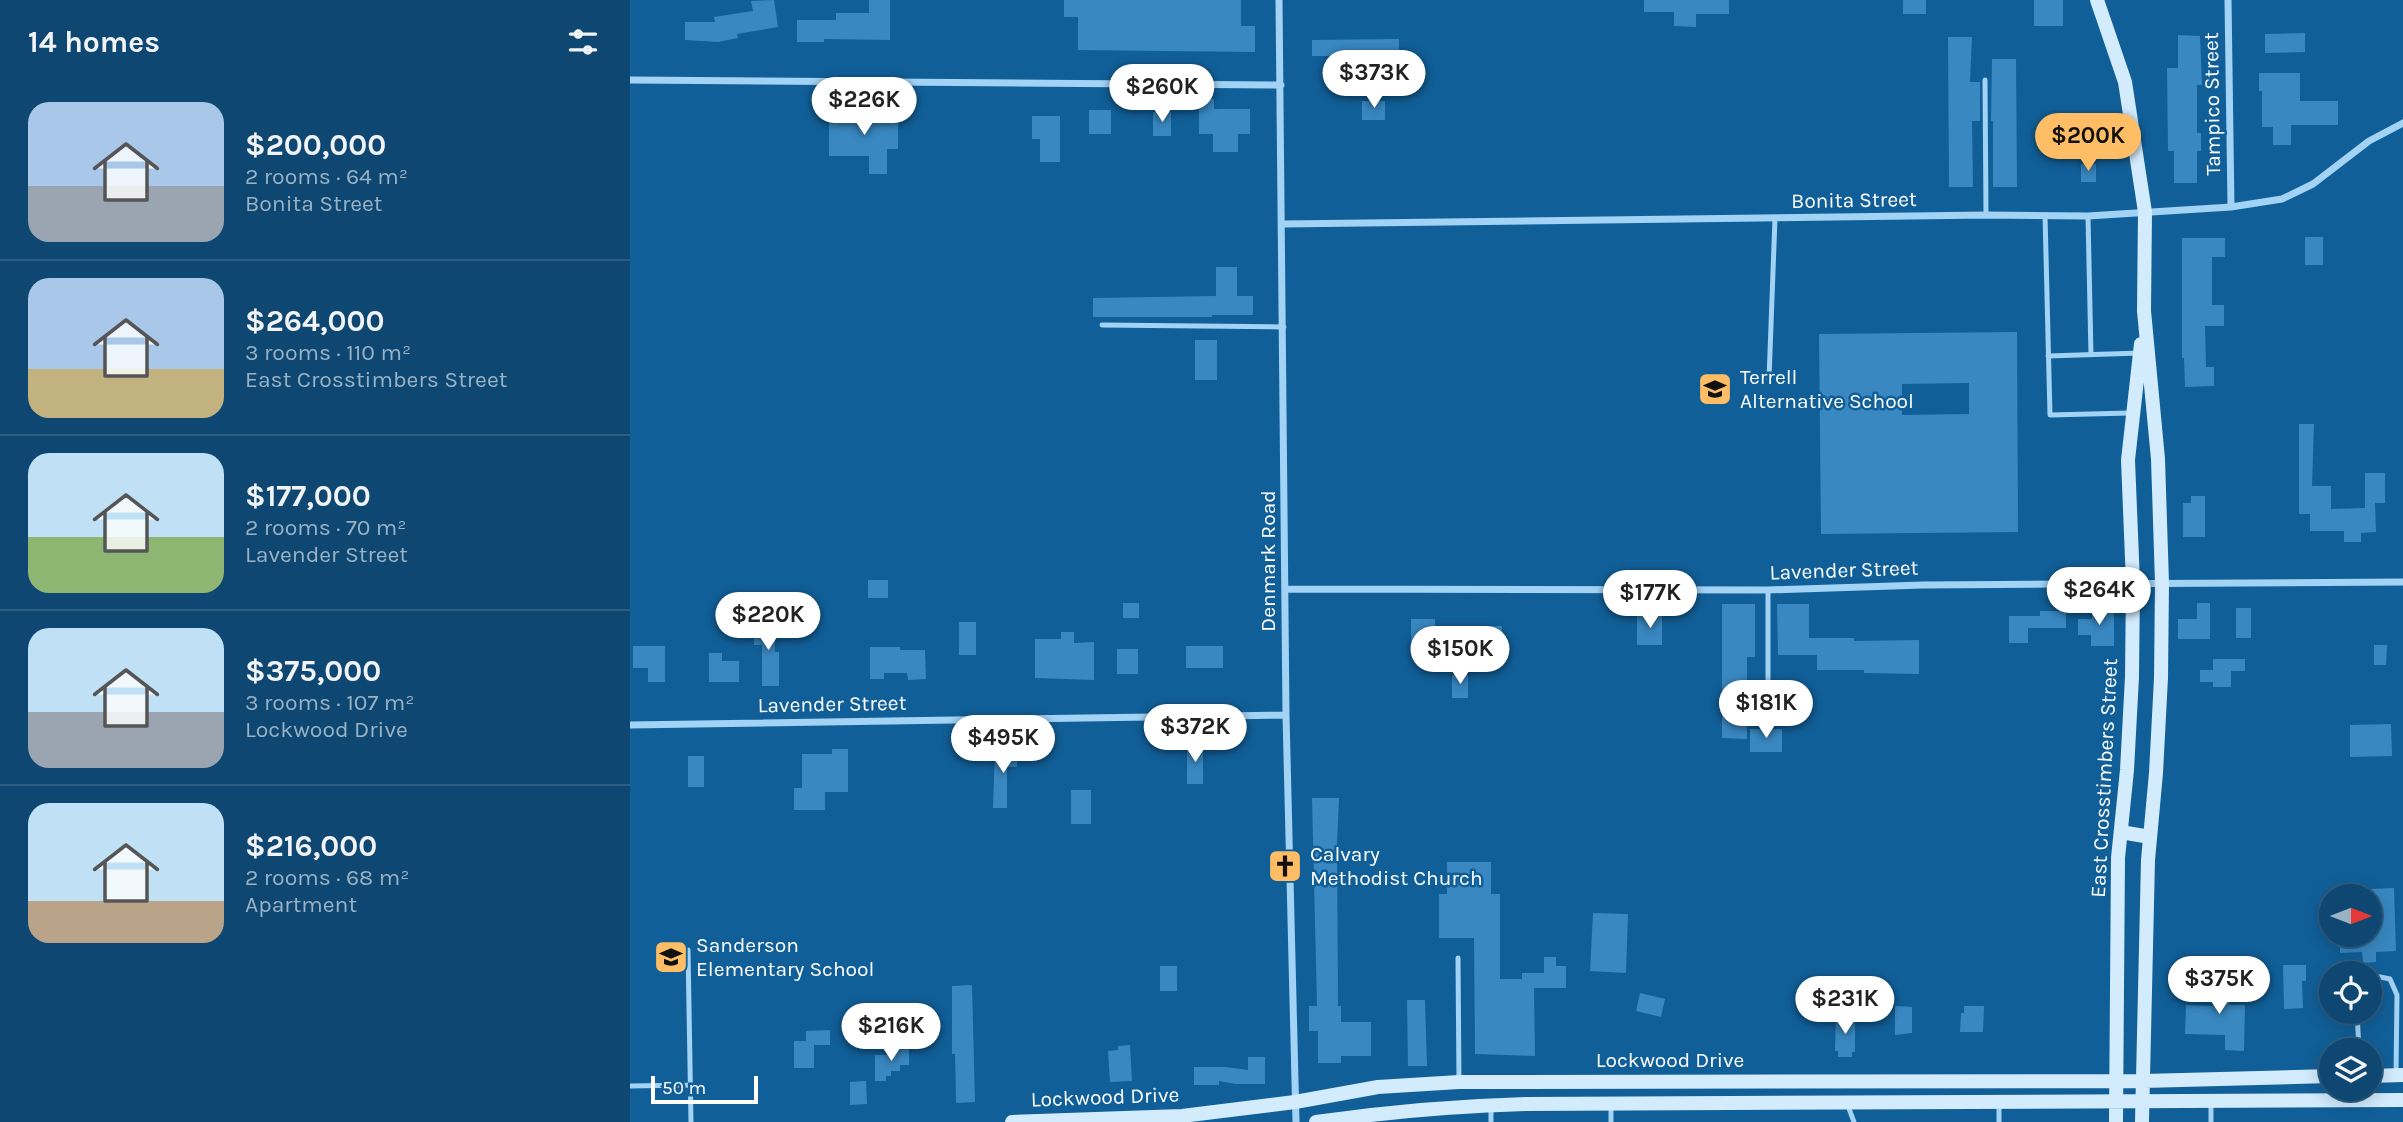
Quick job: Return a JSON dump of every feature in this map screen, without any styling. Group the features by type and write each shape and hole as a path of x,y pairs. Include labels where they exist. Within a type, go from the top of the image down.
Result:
{"main road":[{"name":"East Crosstimbers Street","path":"2097,0 2125,82 2145,212 2144,311 2129,460 2133,583 2132,677 2119,858 2116,1122"},
{"name":"East Crosstimbers Street","path":"2142,1122 2150,837 2161,678 2162,583 2158,459 2144,311"},
{"path":"2121,832 2150,837"},
{"path":"2382,1076 2400,1075 2401,1100"},
{"name":"Lockwood Drive","path":"1012,1122 1182,1116 1295,1102 1378,1087 1459,1082 2143,1081 2319,1076"},
{"path":"1847,1080 1847,1103"},
{"path":"1526,1081 1526,1104"},
{"name":"Lockwood Drive","path":"1317,1122 1526,1104 2401,1100"}],"street":[{"name":"Denmark Road","path":"1279,0 1286,715 1296,1122"},
{"name":"Tampico Street","path":"2228,0 2231,208"},
{"path":"630,80 1281,85"},
{"name":"Bonita Street","path":"1283,225 1986,215 2088,216 2231,208 2282,199 2313,184 2369,141 2403,123"},
{"name":"Lavender Street","path":"1285,589 1768,590 1923,584 2403,582"},
{"name":"Lavender Street","path":"630,725 1286,715"}],"lane":[{"path":"1985,80 1986,215"},
{"path":"2045,215 2050,415 2133,413"},
{"path":"2088,216 2091,355"},
{"path":"1769,379 1774,218"},
{"path":"1102,325 1284,327"},
{"path":"2048,356 2140,353"},
{"path":"1768,590 1768,715"},
{"path":"688,950 691,1122"},
{"path":"1458,958 1459,1082"},
{"path":"2382,978 2389,979 2397,995 2400,1075"},
{"path":"630,1086 691,1085"},
{"path":"2211,1100 2211,1122"},
{"path":"1999,1101 1999,1122"},
{"path":"1847,1103 1854,1122"},
{"path":"1611,1104 1611,1122"},
{"path":"1491,1105 1492,1122"}],"building":[{"path":"774,0 778,27 737,34 738,38 718,42 685,40 685,22 715,22 714,17 753,11 751,1"},
{"path":"869,0 890,0 890,40 824,39 824,42 797,42 797,20 836,20 836,13 869,13"},
{"path":"1064,0 1241,0 1241,26 1255,26 1255,52 1078,50 1078,17 1064,17"},
{"path":"1644,0 1729,0 1729,14 1696,14 1696,27 1674,26 1674,12 1644,12"},
{"path":"1903,0 1926,0 1926,14 1903,14"},
{"path":"2034,0 2063,0 2063,26 2034,26"},
{"path":"2305,33 2305,52 2265,53 2265,34"},
{"path":"2178,35 2200,36 2202,85 2197,85 2197,133 2201,133 2201,151 2197,151 2197,183 2174,183 2174,151 2168,151 2167,68 2178,68"},
{"path":"1948,37 1972,37 1970,82 1980,82 1980,121 1972,121 1973,187 1949,187"},
{"path":"1399,39 1399,56 1312,56 1312,40"},
{"path":"1992,59 2016,59 2017,187 1993,187"},
{"path":"2259,73 2300,73 2300,101 2338,101 2338,125 2291,125 2291,145 2273,145 2273,127 2262,127"},
{"path":"1199,99 1214,99 1214,109 1250,109 1250,134 1238,134 1238,152 1213,152 1213,134 1199,134"},
{"path":"1362,101 1385,101 1385,120 1362,120"},
{"path":"1089,110 1111,110 1111,134 1089,134"},
{"path":"1153,112 1171,112 1171,136 1153,136"},
{"path":"829,114 898,114 898,149 887,149 887,174 869,174 869,156 829,156"},
{"path":"1032,116 1060,116 1060,162 1040,162 1040,139 1032,139"},
{"path":"2081,164 2096,164 2096,182 2081,182"},
{"path":"2305,237 2323,237 2323,265 2305,265"},
{"path":"2182,238 2225,238 2225,257 2212,257 2212,305 2224,305 2224,326 2205,326 2206,367 2214,367 2214,386 2185,387 2182,358"},
{"path":"1216,267 1237,267 1237,296 1253,296 1253,315 1093,317 1093,298 1216,296"},
{"path":"2017,332 2018,532 1821,534 1819,334","holes":["1969,383 1969,414 1902,415 1902,384"]},
{"path":"1195,340 1217,340 1217,380 1195,380"},
{"path":"2299,424 2314,424 2312,486 2331,486 2331,509 2365,508 2365,473 2385,473 2385,503 2375,503 2376,532 2361,533 2361,542 2344,542 2344,531 2310,531 2310,514 2299,514"},
{"path":"2191,496 2205,496 2205,537 2183,537 2183,503 2191,503"},
{"path":"868,580 888,580 888,598 868,598"},
{"path":"1123,603 1139,603 1139,618 1123,618"},
{"path":"2197,603 2210,603 2210,639 2178,639 2178,619 2197,619"},
{"path":"1722,604 1755,604 1755,657 1747,657 1747,739 1722,738"},
{"path":"1777,604 1809,604 1809,638 1854,638 1854,641 1919,640 1919,674 1817,670 1817,655 1778,655"},
{"path":"2092,607 2114,607 2114,646 2091,646 2091,635 2078,635 2078,619 2092,619"},
{"path":"2236,608 2251,608 2251,638 2236,638"},
{"path":"2040,611 2066,611 2066,628 2028,628 2028,643 2009,643 2009,616 2040,616"},
{"path":"1637,616 1662,616 1662,645 1637,645"},
{"path":"1411,619 1435,619 1435,657 1411,657"},
{"path":"754,621 775,621 779,686 762,686 762,645 754,645"},
{"path":"959,622 976,622 976,655 959,655"},
{"path":"1474,626 1502,626 1502,646 1474,646"},
{"path":"1061,632 1074,632 1074,643 1094,642 1094,680 1035,678 1035,639 1061,639"},
{"path":"2374,645 2387,645 2386,665 2374,665"},
{"path":"633,646 665,646 665,682 648,682 648,668 633,668"},
{"path":"1186,646 1223,646 1223,668 1186,668"},
{"path":"870,647 925,650 926,679 908,680 907,673 884,673 884,679 870,679"},
{"path":"1117,649 1138,649 1138,674 1117,674"},
{"path":"709,653 722,653 722,661 739,661 739,682 709,682"},
{"path":"2213,659 2245,659 2245,671 2231,671 2231,687 2213,687 2213,682 2200,682 2200,670 2213,670"},
{"path":"1452,675 1468,675 1468,698 1452,698"},
{"path":"2391,724 2392,756 2350,757 2350,725"},
{"path":"1750,729 1782,729 1782,752 1750,752"},
{"path":"1187,744 1203,744 1203,784 1187,784"},
{"path":"832,749 848,749 848,792 825,792 825,810 794,810 794,788 802,788 802,754 832,754"},
{"path":"995,749 1017,749 1017,767 1007,767 1007,808 993,808"},
{"path":"688,756 704,756 704,787 688,787"},
{"path":"1071,790 1091,790 1091,824 1071,824"},
{"path":"1312,798 1339,798 1338,1006 1341,1006 1341,1022 1371,1022 1371,1056 1341,1056 1341,1063 1318,1063 1318,1031 1309,1031 1309,1006 1317,1006"},
{"path":"1447,862 1491,862 1491,894 1500,894 1500,979 1522,979 1522,973 1544,973 1544,957 1556,957 1556,966 1566,966 1566,988 1534,988 1535,1056 1475,1054 1474,938 1439,938 1439,894 1447,894"},
{"path":"2382,888 2394,888 2396,951 2376,952 2376,961 2363,961 2362,952 2340,953 2340,947 2382,947"},
{"path":"1593,913 1628,914 1626,973 1590,971"},
{"path":"2283,965 2306,965 2306,981 2302,981 2303,1008 2284,1009"},
{"path":"1160,966 1177,966 1177,991 1160,991"},
{"path":"2214,972 2231,973 2229,1005 2245,1005 2244,1051 2225,1050 2225,1035 2185,1034 2186,1005 2213,1006"},
{"path":"972,985 975,1102 956,1103 955,1054 952,1054 952,986"},
{"path":"1640,993 1665,999 1661,1017 1636,1011"},
{"path":"1407,1000 1425,1000 1427,1066 1408,1066"},
{"path":"1895,1006 1912,1007 1912,1033 1895,1035"},
{"path":"1964,1006 1984,1006 1983,1032 1960,1032"},
{"path":"1836,1017 1855,1017 1855,1052 1852,1052 1852,1057 1838,1057 1838,1051 1835,1051"},
{"path":"830,1030 830,1045 814,1045 814,1068 794,1068 794,1041 806,1041 806,1031"},
{"path":"1130,1045 1132,1081 1110,1082 1108,1051 1118,1050 1118,1046"},
{"path":"891,1048 909,1048 909,1065 900,1065 900,1071 891,1071 891,1076 886,1076 886,1081 875,1081 875,1055 891,1055"},
{"path":"1248,1057 1265,1057 1265,1084 1219,1081 1219,1085 1194,1085 1194,1067 1248,1070"},
{"path":"866,1081 867,1104 850,1105 850,1082"}],"place":[{"name":"Terrell Alternative School","path":"1715,389"},
{"name":"Calvary Methodist Church","path":"1285,866"},
{"name":"Sanderson Elementary School","path":"671,957"}]}
